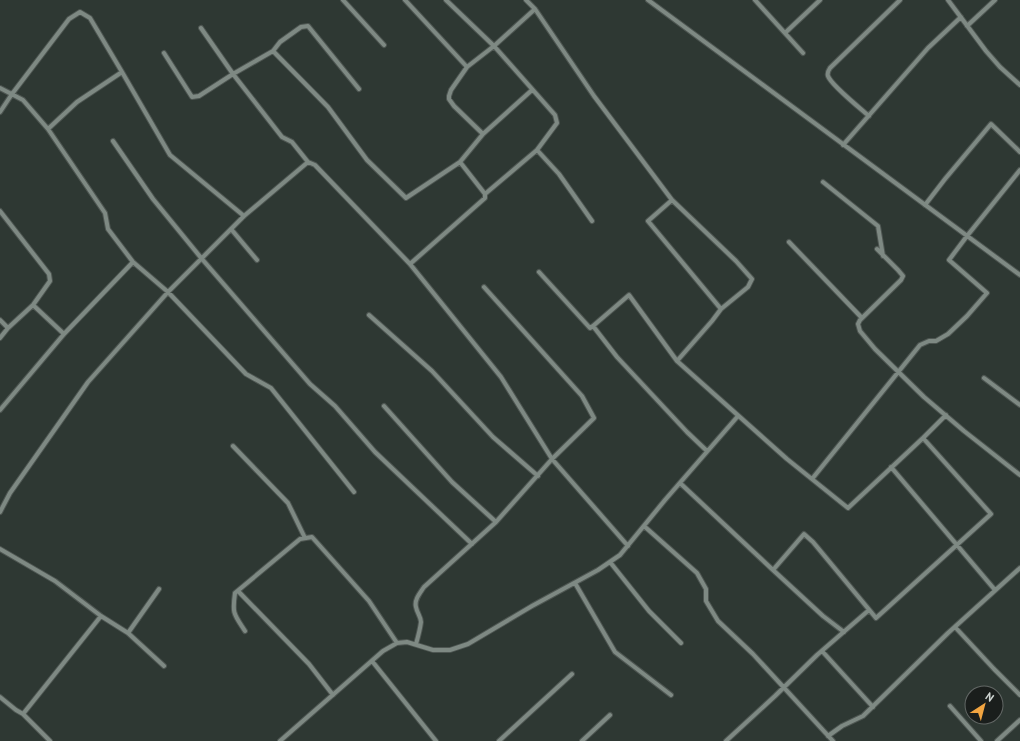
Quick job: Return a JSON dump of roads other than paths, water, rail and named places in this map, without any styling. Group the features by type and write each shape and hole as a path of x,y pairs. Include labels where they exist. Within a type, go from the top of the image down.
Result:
{"street":[{"path":"343,0 384,45"},
{"path":"405,0 468,67"},
{"path":"410,264 485,198 486,194 537,150 557,123 555,115 494,46 446,0"},
{"path":"526,0 535,9 594,96 672,200 736,261 752,279 748,287 721,309 712,322 677,361"},
{"path":"648,0 1020,275"},
{"path":"755,0 803,53"},
{"path":"785,33 820,0"},
{"path":"868,116 834,84 828,77 827,72 900,0"},
{"path":"948,0 986,51 1000,67 1020,85"},
{"path":"967,26 995,0"},
{"path":"483,134 454,106 449,96 451,90 468,67 535,9"},
{"path":"0,112 69,19 80,12 90,18 170,154 244,216"},
{"path":"843,145 928,48 961,18"},
{"path":"164,53 192,97 199,96 273,51 280,42 301,27 308,26 359,89"},
{"path":"201,28 233,74 282,137 292,142 308,162 315,165 410,264 501,377 552,459 628,546"},
{"path":"273,51 328,108 367,160 406,198 460,162 483,134 532,90"},
{"path":"48,129 77,102 122,72"},
{"path":"0,88 23,100 48,129 105,213 108,229 133,262 168,292 246,374 271,388 354,492"},
{"path":"925,205 991,124 1020,152"},
{"path":"113,141 153,199 202,259 310,384 335,406 375,452 472,544"},
{"path":"537,150 559,174 592,221"},
{"path":"0,512 10,493 88,382 168,292 244,216 308,162"},
{"path":"460,162 486,194"},
{"path":"812,479 920,345 929,341 936,341 948,334 967,316 987,293 949,260 1020,170"},
{"path":"823,182 878,226 884,256"},
{"path":"672,200 648,221 721,309"},
{"path":"0,211 49,274 50,281 33,305 8,328 0,338"},
{"path":"231,229 257,260"},
{"path":"788,242 862,318"},
{"path":"877,249 903,276 901,280 860,320 858,324 860,331 875,349 924,397 1020,475"},
{"path":"0,410 64,334 133,262"},
{"path":"539,272 590,328 629,295 677,361 787,459 848,508 946,415"},
{"path":"416,644 421,621 416,607 416,602 417,597 424,588 496,522 552,459 594,418 582,396 484,288"},
{"path":"33,305 64,334"},
{"path":"369,315 432,371 493,437 538,476"},
{"path":"0,320 8,328"},
{"path":"593,326 617,357 687,432 707,451"},
{"path":"984,378 1020,405"},
{"path":"384,406 452,482 496,522"},
{"path":"280,741 383,651 398,643 407,642 433,650 450,650 468,644 532,606 598,570 620,555 738,416"},
{"path":"773,570 804,534 813,542 876,618 991,514 923,438"},
{"path":"233,446 288,503 305,538"},
{"path":"891,468 995,590"},
{"path":"680,483 823,616 844,632"},
{"path":"644,526 697,573 706,589 706,601 718,621 753,654 833,741"},
{"path":"245,631 234,615 233,607 235,593 300,539 312,537 369,601 398,643"},
{"path":"0,549 55,581 101,616 128,633 164,666"},
{"path":"610,562 649,611 681,643"},
{"path":"828,736 842,726 863,716 955,627 1020,568"},
{"path":"575,583 615,652 671,695"},
{"path":"128,633 159,590"},
{"path":"238,591 309,664 334,694"},
{"path":"726,741 822,651 869,610"},
{"path":"23,714 101,616"},
{"path":"955,627 1020,695"},
{"path":"822,651 872,707"},
{"path":"372,661 436,741"},
{"path":"499,741 572,674"},
{"path":"0,697 23,714 50,741"},
{"path":"950,706 981,741"},
{"path":"582,741 610,715"},
{"path":"998,741 1020,720"}]}
